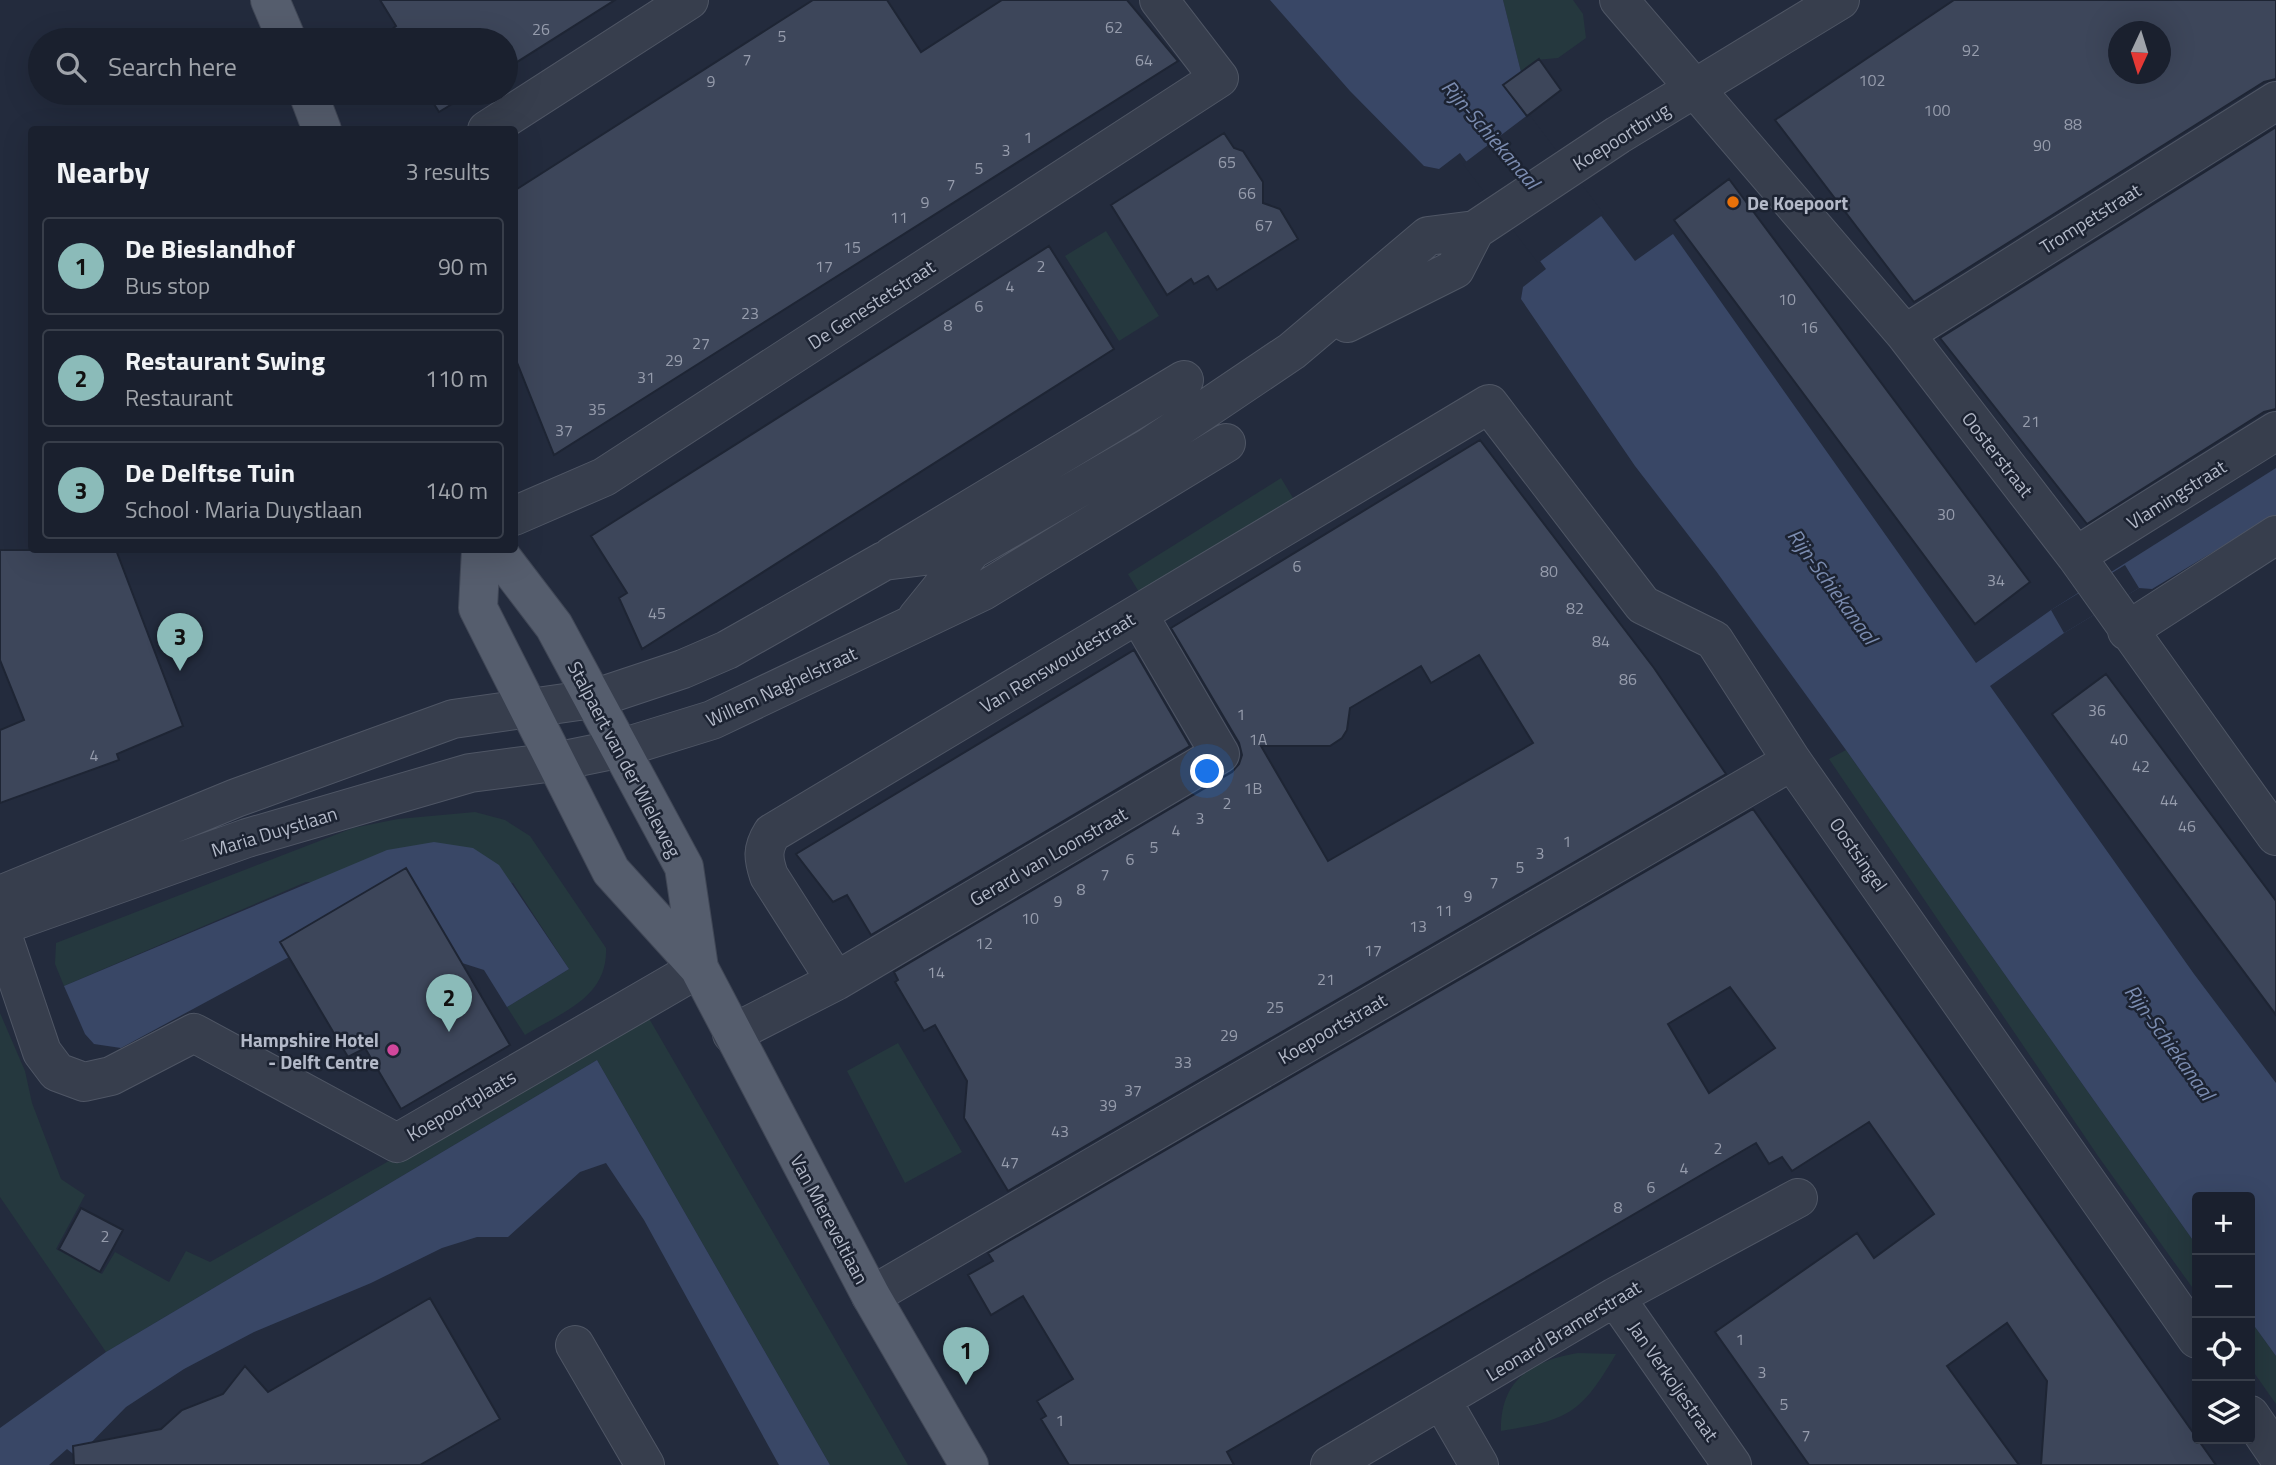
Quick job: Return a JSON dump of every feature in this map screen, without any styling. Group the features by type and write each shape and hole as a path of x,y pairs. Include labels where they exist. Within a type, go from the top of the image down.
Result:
{"main road":[{"path":"271,0 282,28"},
{"path":"313,105 321,126"},
{"path":"481,553 478,608 611,871 699,968"},
{"name":"Stalpaert van der Wieleweg","path":"498,553 554,626 684,867 699,968"},
{"name":"Van Miereveltlaan","path":"699,968 871,1296 969,1465"}],"street":[{"path":"493,126 689,0"},
{"name":"De Genestetstraat","path":"518,514 604,477 1219,78 1159,0"},
{"name":"Oosterstraat","path":"1619,0 1905,334 2102,595 2276,836"},
{"name":"Koepoortbrug","path":"1488,222 1618,135 1840,0"},
{"name":"Trompetstraat","path":"1905,334 2276,101"},
{"name":"Willem Naghelstraat","path":"554,762 618,749 712,720 914,623 972,550 1148,448 1292,351 1455,269 1488,222"},
{"path":"884,561 930,530 1184,380"},
{"name":"Van Renswoudestraat","path":"836,981 769,876 763,859 765,845 772,833 1489,404"},
{"name":"Oostsingel","path":"1489,404 1643,606 1714,640 1793,761 2192,1332"},
{"name":"Vlamingstraat","path":"2102,595 2276,431"},
{"path":"914,623 983,591 1226,443"},
{"path":"2102,595 2276,535"},
{"name":"Willem Naghelstraat","path":"527,709 593,699 683,669 727,650 884,561 972,550"},
{"name":"Gerard van Loonstraat","path":"732,1034 836,981 1220,754 1138,614"},
{"name":"Maria Duystlaan","path":"0,895 236,798 453,719 527,709"},
{"name":"Koepoortstraat","path":"871,1296 1793,761"},
{"name":"Maria Duystlaan","path":"0,927 247,838 470,773 554,762"},
{"name":"Koepoortplaats","path":"0,927 42,1052 57,1072 84,1082 111,1076 194,1033 397,1143 699,968"},
{"name":"Leonard Bramerstraat","path":"1329,1465 1615,1297 1798,1198"},
{"name":"Jan Verkoljestraat","path":"1615,1297 1732,1465"},
{"path":"575,1345 645,1465"},
{"path":"1442,1401 1479,1465"},
{"path":"2255,1422 2276,1453"}],"shaded area":[{"path":"1503,0 1573,0 1583,14 1586,38 1558,58 1536,60 1521,72"},
{"path":"1106,231 1159,316 1119,341 1065,256"},
{"path":"1281,478 1299,508 1145,602 1128,574"},
{"path":"1846,750 2192,1239 2192,1287 2098,1156 1829,759"},
{"path":"475,812 505,820 530,836 606,948 605,965 591,991 567,1011 525,1035 507,1007 569,969 513,883 306,882 64,986 55,964 56,943 353,828 398,819"},
{"path":"0,1013 25,1071 32,1103 61,1179 85,1195 56,1249 102,1274 115,1252 169,1282 186,1251 210,1262 647,1015 908,1465 830,1465 597,1060 106,1352 0,1197"},
{"path":"898,1043 962,1152 905,1183 847,1071"},
{"path":"2255,1327 2276,1356 2276,1404 2255,1374"},
{"path":"1578,1353 1616,1354 1593,1389 1571,1410 1543,1423 1501,1431 1506,1398 1522,1376 1546,1361"}],"water":[{"name":"Rijn-Schiekanaal","path":"1270,0 1503,0 1521,72 1504,87 1635,261 1673,234 1976,663 2051,610 2276,468 2276,519 2228,543 2152,589 2139,588 2064,633 1990,686 2194,974 2276,1083 2276,1356 2255,1327 2255,1192 2192,1192 2192,1239 1846,750 1716,571 1635,466 1521,299 1523,287 1546,269 1460,153 1439,169 1424,166 1350,91"},
{"path":"434,842 473,848 499,865 569,969 507,1007 484,970 462,963 415,884 289,957 121,1048 94,1044 85,1034 64,986 387,850"},
{"path":"597,1060 830,1465 779,1465 644,1220 606,1163 580,1172 508,1237 477,1237 442,1248 371,1283 254,1332 184,1369 126,1407 77,1457 67,1449 49,1465 0,1465 0,1428 106,1352"}],"pier":[{"path":"1529,114 1604,214 1538,263 1463,164"},
{"path":"2125,565 2139,588 2064,633 2051,610"}],"building":[{"path":"380,0 615,0 518,61 518,28 394,28 396,26"},
{"path":"813,0 887,0 921,52 1002,0 1127,0 1178,61 554,455 518,365 518,188"},
{"path":"1954,0 2276,0 2276,79 2264,82 1914,302 1775,120"},
{"path":"1539,59 1561,90 1527,116 1503,85"},
{"path":"435,105 450,105 439,112"},
{"path":"2276,127 2276,409 2264,412 2087,524 1940,338"},
{"path":"1224,133 1234,148 1243,151 1263,182 1263,203 1280,209 1298,239 1217,290 1208,276 1194,284 1191,279 1167,295 1111,205"},
{"path":"1729,179 2030,582 1975,624 1674,220"},
{"path":"1049,246 1114,349 642,649 619,598 627,593 591,536"},
{"path":"1480,440 1654,668 1726,774 1008,1191 964,1118 967,1081 935,1025 924,1031 895,982 898,980 894,972 1232,772 1239,764 1242,755 1239,743 1171,628","holes":["1479,655 1533,743 1328,861 1261,746 1330,746 1342,738 1347,730 1350,708 1421,666 1431,683"]},
{"path":"0,550 28,550 28,553 117,553 183,726 117,754 119,760 0,803 0,730 24,720 0,660"},
{"path":"1134,650 1190,746 871,935 847,895 833,902 796,854"},
{"path":"2106,674 2276,901 2276,1015 2052,714"},
{"path":"1753,809 2192,1431 2192,1444 2201,1444 2216,1465 2041,1465 2047,1381 2007,1323 1947,1366 2019,1465 1809,1465 1715,1332 1857,1233 1874,1258 1934,1214 1869,1122 1792,1171 1782,1157 1769,1164 1756,1143 1227,1452 1234,1465 1069,1465 1041,1419 1046,1416 1037,1401 1073,1379 1023,1296 991,1315 968,1275 993,1261 988,1253","holes":["1730,987 1775,1048 1709,1093 1668,1024"]},
{"path":"406,868 510,1045 401,1109 365,1048 348,1057 280,942"},
{"path":"81,1208 123,1230 100,1272 59,1249"},
{"path":"430,1298 500,1419 420,1465 74,1465 73,1446 161,1429 182,1410 223,1394 245,1366 268,1392"}],"place":[{"name":"De Koepoort","path":"1733,202"},
{"name":"De Delftse Tuin","path":"180,671"},
{"name":"Restaurant Swing","path":"449,1032"},
{"name":"Hampshire Hotel - Delft Centre","path":"393,1050"},
{"name":"De Bieslandhof","path":"966,1385"}]}
